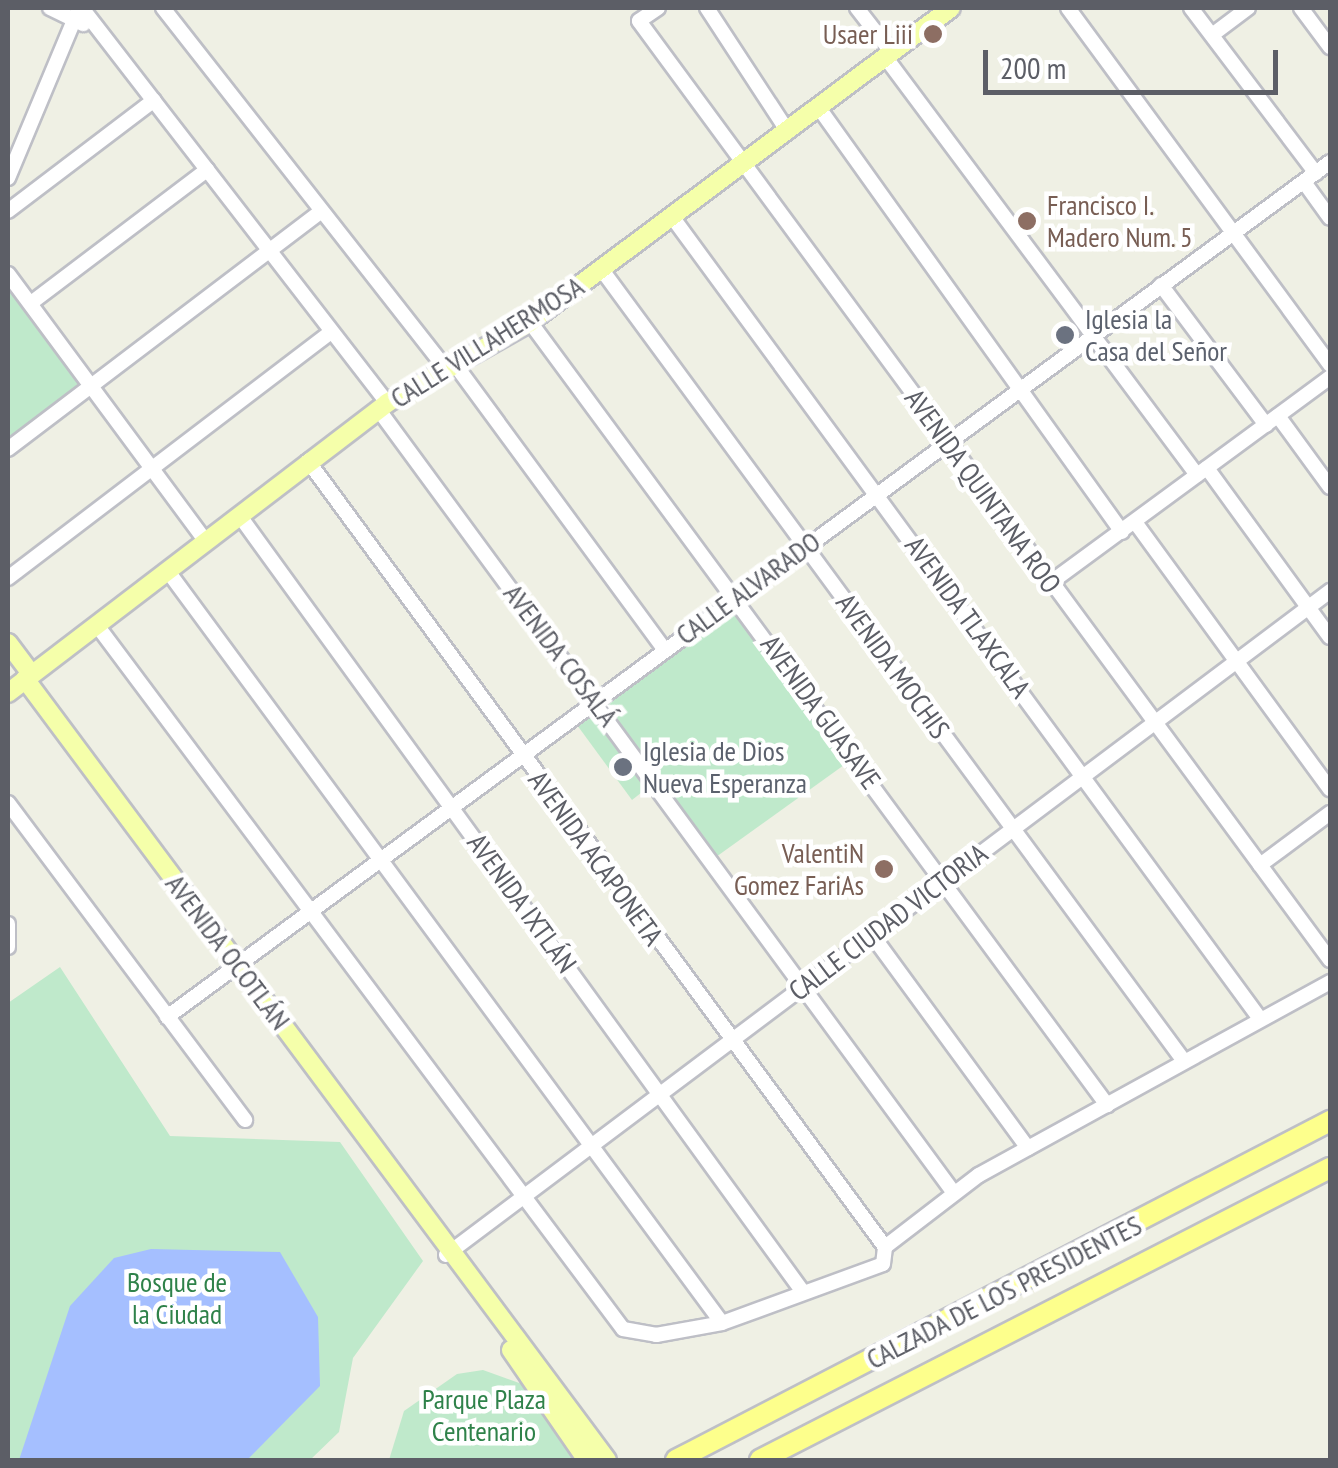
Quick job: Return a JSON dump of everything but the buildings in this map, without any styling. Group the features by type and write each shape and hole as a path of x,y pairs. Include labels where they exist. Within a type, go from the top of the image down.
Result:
{"highway":[{"name":"CALZADA DE LOS PRESIDENTES","path":"676,1460 1330,1122"},
{"name":"CALZADA DE LOS PRESIDENTES","path":"763,1459 1330,1168"},
{"path":"764,1416 787,1446"},
{"path":"763,1459 764,1416"}],"main road":[{"name":"CALLE VILLAHERMOSA","path":"8,692 382,406 530,322 743,168 951,8"},
{"name":"AVENIDA OCOTLÁN","path":"8,643 28,676 430,1225 587,1460"},
{"name":"AVENIDA OCOTLÁN","path":"449,1252 607,1460"}],"street":[{"path":"8,178 79,12 50,8"},
{"path":"164,8 320,211 450,366 664,649"},
{"name":"AVENIDA QUINTANA ROO","path":"658,8 639,22 1330,960"},
{"path":"708,8 788,132"},
{"path":"857,8 1092,336 1330,637"},
{"path":"1068,8 1330,365"},
{"path":"1192,8 1310,178 1330,218"},
{"path":"1212,35 1248,8"},
{"path":"1301,8 1330,47"},
{"name":"AVENIDA COSALÁ","path":"79,12 102,32 331,332 954,1193"},
{"path":"8,212 154,100"},
{"path":"819,108 1018,389 1238,663 1330,789"},
{"name":"CALLE ALVARADO","path":"168,1017 736,594 1330,162"},
{"path":"30,303 207,170"},
{"path":"8,449 320,211"},
{"name":"AVENIDA TLAXCALA","path":"673,218 1260,1019"},
{"name":"AVENIDA MOCHIS","path":"602,270 1184,1061"},
{"path":"8,274 206,540"},
{"path":"1161,285 1330,487"},
{"name":"AVENIDA GUASAVE","path":"530,322 736,594 1107,1105"},
{"path":"8,578 331,332"},
{"path":"1050,583 1330,377"},
{"name":"AVENIDA ACAPONETA","path":"308,461 887,1250"},
{"name":"AVENIDA IXTLÁN","path":"239,515 803,1292"},
{"path":"167,570 722,1323"},
{"name":"CALLE CIUDAD VICTORIA","path":"449,1252 1330,591"},
{"path":"96,624 312,909 605,1312 639,1336 722,1323 803,1292 862,1276 954,1193 1028,1148 1330,982"},
{"path":"8,803 245,1120"},
{"path":"1260,865 1330,813"},
{"path":"8,924 8,946"},
{"path":"872,935 1028,1148"}],"green space":[{"path":"8,280 90,385 8,449"},
{"path":"735,598 851,760 709,862 592,704"},
{"path":"591,715 646,789 632,800 577,725"},
{"name":"Bosque de la Ciudad","path":"60,967 170,1136 340,1142 423,1261 353,1358 339,1432 310,1460 8,1460 8,1003"},
{"name":"Parque Plaza Centenario","path":"483,1370 522,1384 579,1460 389,1460 404,1411 457,1374"}],"water":[{"path":"151,1249 280,1252 318,1317 320,1386 247,1460 19,1460 70,1306 114,1258"}],"place":[{"name":"Usaer Liii","path":"933,34"},
{"name":"Francisco I. Madero Num. 5","path":"1027,221"},
{"name":"Iglesia la Casa del Señor","path":"1065,335"},
{"name":"Iglesia de Dios Nueva Esperanza","path":"623,767"},
{"name":"ValentiN Gomez FariAs","path":"884,869"}]}
